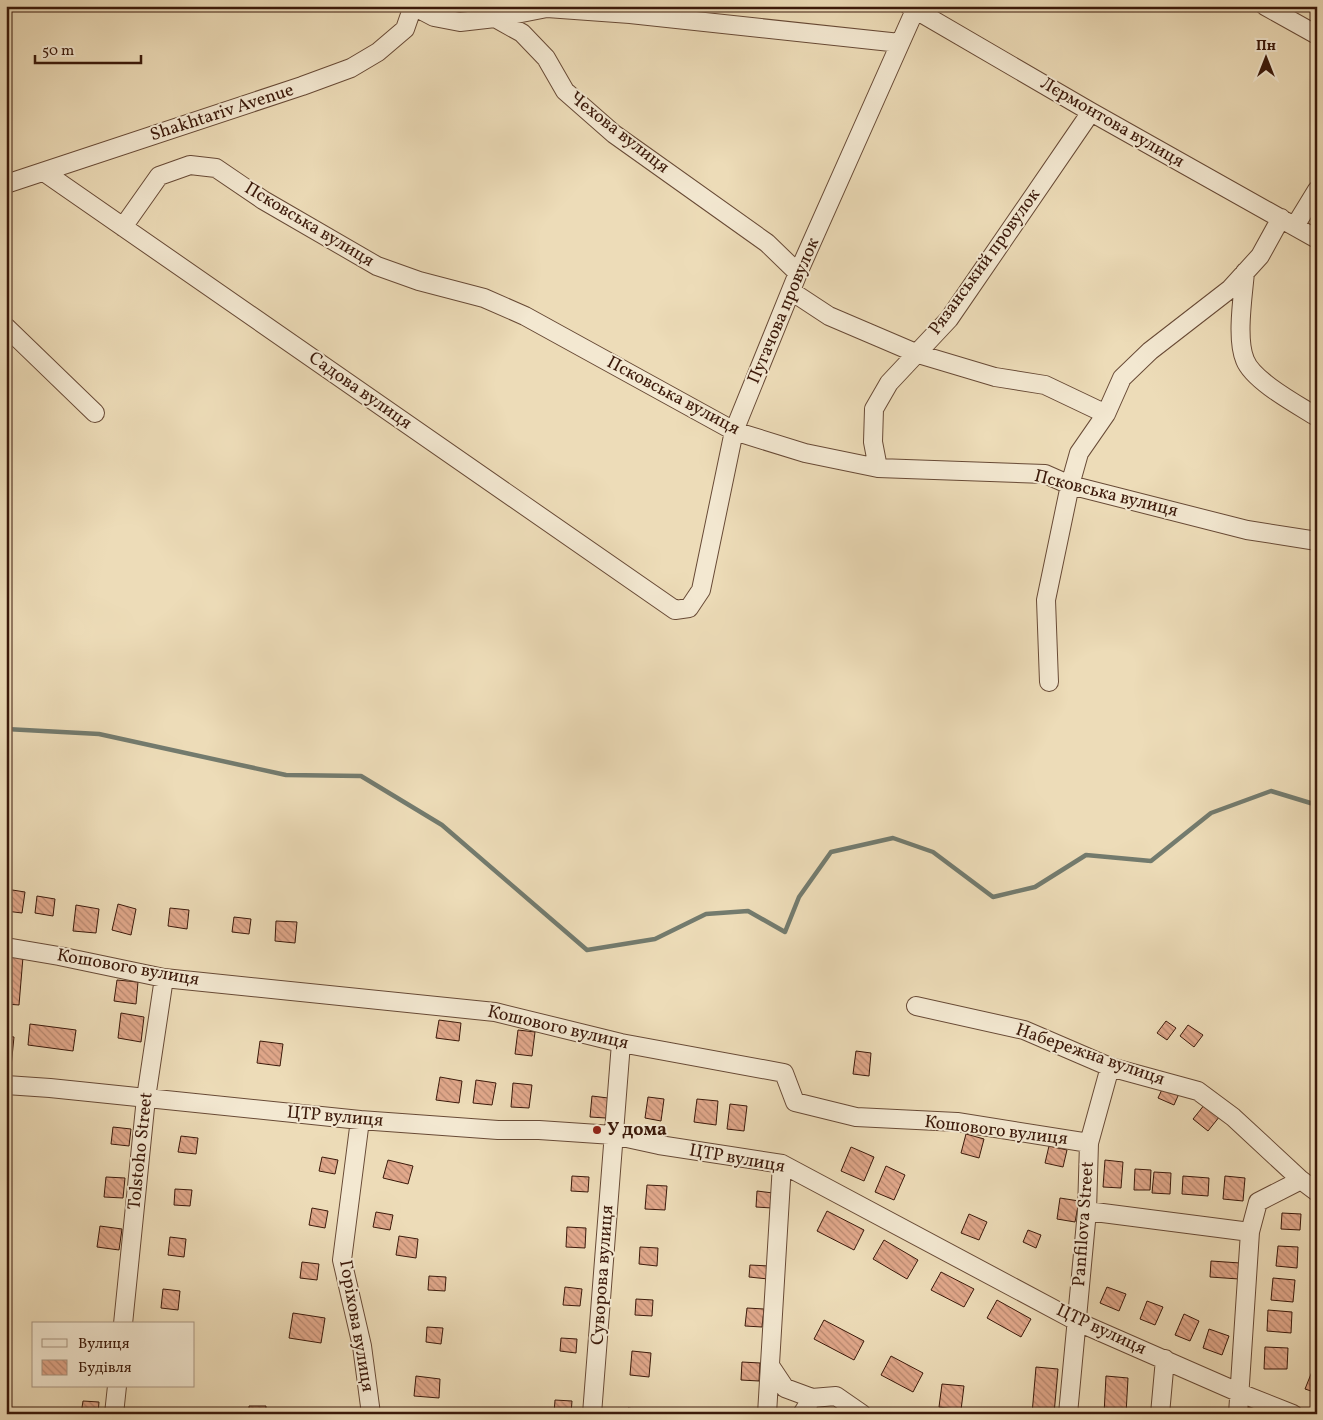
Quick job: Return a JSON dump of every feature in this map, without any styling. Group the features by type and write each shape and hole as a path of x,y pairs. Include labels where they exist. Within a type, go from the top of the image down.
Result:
{"street":[{"path":"413,6 434,17 460,22 495,18 547,8 630,14 900,43"},
{"name":"Shakhtariv Avenue","path":"6,184 351,68 378,52 405,29 413,6"},
{"path":"495,18 511,6"},
{"path":"1265,6 1317,35"},
{"name":"Пугачова провулок","path":"675,610 689,608 701,590 734,431 798,273 900,43 912,8"},
{"name":"Лєрмонтова вулиця","path":"912,8 1091,112 1317,239"},
{"name":"Чехова вулиця","path":"495,18 522,33 546,58 565,91 614,134 767,243 798,273"},
{"name":"Рязанський провулок","path":"878,468 873,442 874,409 889,383 949,319 1091,112"},
{"name":"Псковська вулиця","path":"123,227 159,176 190,165 216,168 263,200 377,266 484,298 525,316 734,431 805,453 878,468 1045,474 1070,485 1247,530 1317,541"},
{"name":"Садова вулиця","path":"44,172 675,610"},
{"path":"1050,682 1046,600 1070,485 1079,453 1106,414 1122,378 1150,351 1230,288 1317,190"},
{"path":"1245,272 1240,331 1245,361 1262,381 1317,417"},
{"path":"791,291 829,316 918,354 995,377 1045,385 1106,414"},
{"path":"6,327 95,413"},
{"name":"Кошового вулиця","path":"6,947 164,978 495,1012 621,1043 784,1073 795,1102 856,1117 957,1122 1089,1143"},
{"name":"Tolstoho Street","path":"123,1322 146,1098 164,978"},
{"name":"Набережна вулиця","path":"916,1006 1024,1030 1110,1067 1198,1091 1233,1117 1301,1180 1317,1192"},
{"name":"Суворова вулиця","path":"592,1414 621,1043"},
{"name":"Panfilova Street","path":"1068,1414 1087,1211 1089,1143 1110,1067"},
{"name":"ЦТР вулиця","path":"6,1085 360,1120 498,1130 539,1130 613,1135 659,1145 782,1164 1078,1322 1240,1393 1293,1414"},
{"name":"Горіхова вулиця","path":"360,1120 342,1260 362,1346 371,1414"},
{"path":"768,1414 782,1164"},
{"path":"1238,1414 1250,1232 1258,1202 1301,1180"},
{"path":"1087,1211 1250,1232"},
{"path":"1160,1414 1165,1360"},
{"path":"771,1367 784,1388 812,1398 836,1396 862,1414"},
{"path":"114,1414 116,1388"},
{"path":"802,1414 812,1398"}],"building":[{"path":"6,889 25,892 22,913 6,911"},
{"path":"37,896 55,899 53,916 35,913"},
{"path":"118,904 136,909 131,935 112,930"},
{"path":"76,905 99,909 96,933 73,931"},
{"path":"170,908 189,910 187,929 168,926"},
{"path":"234,917 251,919 249,934 232,932"},
{"path":"276,921 297,922 295,943 275,941"},
{"path":"6,956 23,957 19,1005 6,1004"},
{"path":"117,980 138,982 136,1004 114,1001"},
{"path":"121,1013 144,1017 141,1042 118,1038"},
{"path":"439,1020 461,1023 459,1041 436,1038"},
{"path":"1166,1021 1176,1028 1167,1040 1157,1033"},
{"path":"30,1024 76,1030 73,1051 28,1045"},
{"path":"1188,1025 1203,1035 1194,1047 1180,1036"},
{"path":"518,1030 535,1032 532,1056 515,1054"},
{"path":"6,1036 14,1037 11,1067 6,1067"},
{"path":"260,1041 283,1044 280,1066 257,1063"},
{"path":"856,1051 871,1053 869,1076 853,1074"},
{"path":"440,1077 462,1081 459,1103 436,1100"},
{"path":"476,1080 496,1083 492,1105 473,1103"},
{"path":"513,1083 532,1085 529,1108 511,1107"},
{"path":"1165,1083 1181,1089 1174,1105 1158,1098"},
{"path":"592,1096 608,1098 606,1118 590,1117"},
{"path":"648,1097 664,1099 661,1121 645,1118"},
{"path":"697,1099 718,1101 716,1125 694,1122"},
{"path":"730,1104 747,1106 744,1131 727,1129"},
{"path":"1205,1104 1220,1116 1208,1131 1193,1119"},
{"path":"113,1127 131,1129 129,1146 111,1144"},
{"path":"966,1134 984,1139 979,1158 961,1153"},
{"path":"181,1136 198,1138 196,1154 178,1152"},
{"path":"1049,1146 1067,1150 1063,1167 1045,1163"},
{"path":"851,1147 874,1157 864,1181 841,1171"},
{"path":"322,1157 338,1160 335,1174 319,1171"},
{"path":"388,1160 413,1166 408,1184 383,1178"},
{"path":"1105,1160 1123,1162 1121,1188 1103,1187"},
{"path":"886,1166 905,1175 894,1200 875,1192"},
{"path":"1135,1169 1151,1170 1150,1190 1134,1190"},
{"path":"1154,1172 1171,1173 1170,1194 1152,1193"},
{"path":"572,1176 589,1177 588,1192 571,1191"},
{"path":"1183,1176 1209,1178 1208,1196 1182,1194"},
{"path":"1225,1176 1245,1178 1243,1201 1223,1199"},
{"path":"106,1177 125,1178 123,1198 104,1197"},
{"path":"647,1185 667,1186 665,1210 645,1209"},
{"path":"175,1189 192,1190 190,1206 174,1205"},
{"path":"757,1191 773,1193 772,1208 756,1207"},
{"path":"1060,1198 1079,1201 1075,1222 1057,1219"},
{"path":"312,1208 328,1211 325,1228 309,1225"},
{"path":"827,1211 864,1230 854,1250 817,1231"},
{"path":"376,1212 393,1215 390,1230 373,1227"},
{"path":"1282,1213 1301,1214 1300,1230 1281,1229"},
{"path":"969,1214 987,1222 979,1240 961,1233"},
{"path":"100,1226 122,1229 119,1250 97,1247"},
{"path":"567,1227 586,1228 585,1248 566,1247"},
{"path":"1028,1230 1041,1235 1036,1248 1023,1242"},
{"path":"399,1236 418,1239 416,1258 396,1255"},
{"path":"170,1237 186,1239 184,1257 168,1255"},
{"path":"884,1240 918,1260 907,1279 873,1259"},
{"path":"1278,1246 1298,1247 1297,1268 1276,1266"},
{"path":"640,1247 658,1248 657,1266 639,1264"},
{"path":"1211,1261 1240,1263 1239,1279 1210,1277"},
{"path":"302,1262 319,1264 317,1280 300,1278"},
{"path":"750,1265 769,1266 768,1279 749,1277"},
{"path":"941,1272 974,1289 964,1307 931,1290"},
{"path":"429,1276 446,1277 445,1291 428,1290"},
{"path":"1273,1278 1295,1280 1293,1302 1271,1300"},
{"path":"565,1287 582,1289 580,1306 563,1305"},
{"path":"1107,1287 1126,1294 1119,1311 1100,1303"},
{"path":"163,1289 180,1291 178,1310 161,1308"},
{"path":"636,1299 653,1300 652,1316 635,1315"},
{"path":"997,1300 1031,1319 1021,1337 987,1318"},
{"path":"1147,1301 1163,1307 1155,1325 1140,1319"},
{"path":"747,1308 764,1309 762,1327 745,1326"},
{"path":"1268,1310 1292,1312 1291,1333 1267,1331"},
{"path":"293,1313 325,1318 321,1343 289,1338"},
{"path":"1184,1314 1199,1321 1190,1341 1175,1335"},
{"path":"824,1320 864,1341 854,1360 814,1339"},
{"path":"427,1327 443,1328 441,1344 426,1342"},
{"path":"1209,1329 1229,1336 1222,1355 1203,1348"},
{"path":"561,1338 577,1339 576,1353 560,1351"},
{"path":"1265,1347 1288,1348 1287,1369 1264,1369"},
{"path":"632,1351 651,1353 649,1377 630,1375"},
{"path":"891,1356 923,1373 913,1392 881,1375"},
{"path":"742,1362 760,1363 759,1381 741,1380"},
{"path":"1036,1367 1058,1369 1054,1414 1032,1414"},
{"path":"1313,1369 1317,1370 1317,1393 1305,1389"},
{"path":"416,1376 440,1379 439,1398 414,1396"},
{"path":"1106,1376 1128,1378 1126,1414 1104,1414"},
{"path":"942,1384 964,1386 961,1410 939,1407"},
{"path":"555,1400 572,1401 571,1414 554,1414"},
{"path":"83,1401 99,1402 98,1414 81,1414"},
{"path":"249,1406 266,1406 266,1414 249,1414"},
{"path":"628,1408 642,1410 642,1414 628,1414"}],"waterway":[{"path":"6,729 99,734 286,775 361,776 442,825 587,950 655,939 706,914 748,911 785,932 799,897 831,852 893,838 933,852 993,897 1035,887 1086,855 1151,861 1211,813 1271,791 1317,805"}],"place":[{"name":"У дома","path":"597,1130"}]}
